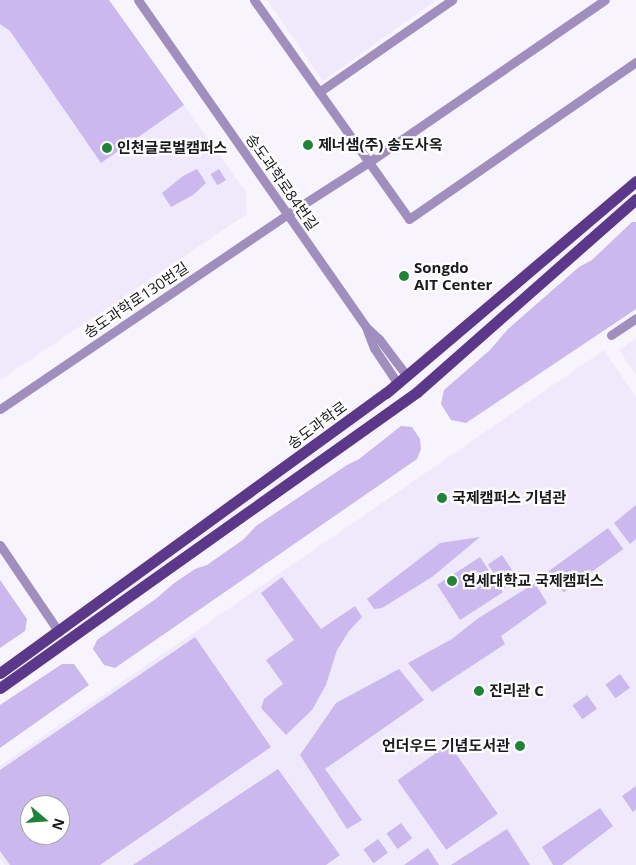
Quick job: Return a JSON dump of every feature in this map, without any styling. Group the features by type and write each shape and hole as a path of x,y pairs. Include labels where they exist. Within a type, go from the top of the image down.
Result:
{"main road":[{"name":"송도과학로","path":"0,673 59,632 402,380 636,182"},
{"name":"송도과학로","path":"0,688 417,392 636,199"}],"street":[{"name":"송도과학로84번길","path":"138,0 366,327 379,339 402,380"},
{"path":"319,92 452,0"},
{"name":"송도과학로130번길","path":"0,409 288,214 369,162 605,0"},
{"path":"256,1 408,219 636,62"},
{"path":"611,335 636,318"},
{"path":"0,545 59,632"}],"shaded area":[{"name":"인천글로벌캠퍼스","path":"0,0 109,0 246,192 247,214 0,380"},
{"path":"0,0 109,0 184,105 101,163 10,31 0,24"},
{"path":"267,0 436,0 323,81"},
{"path":"197,169 206,183 193,195 171,207 162,193 183,176"},
{"path":"219,169 226,180 217,185 211,174"},
{"path":"632,222 636,222 636,309 466,423 451,420 441,404 444,390 490,350 508,329 579,267 592,260"},
{"path":"636,338 636,375 619,350"},
{"name":"연세대학교 국제캠퍼스","path":"604,350 636,397 636,865 5,865 0,858 0,766"},
{"path":"401,426 412,427 420,439 421,449 417,459 115,668 104,665 93,649 97,640 157,598 173,584 195,569 207,565 244,539 256,526 347,465 359,459"},
{"path":"636,505 636,539 630,544 614,523"},
{"path":"608,528 623,549 563,593 548,571"},
{"path":"480,537 432,577 382,608 374,609 367,599 440,543"},
{"path":"502,555 518,579 504,589 488,565"},
{"path":"480,557 503,592 460,620 437,585"},
{"path":"282,577 321,629 355,606 362,617 349,631 337,650 326,685 312,710 286,735 261,708 264,699 283,684 266,660 294,640 261,593"},
{"path":"0,580 27,619 25,631 0,648"},
{"path":"535,583 547,603 501,636 505,644 432,692 408,663 452,639 477,619"},
{"path":"195,637 271,747 100,865 10,865 0,851 0,770"},
{"path":"62,664 74,664 89,685 0,748 0,705"},
{"path":"399,669 424,700 325,769 362,820 347,829 300,755 336,703"},
{"path":"620,674 630,688 615,698 605,685"},
{"path":"587,695 597,709 582,719 572,706"},
{"path":"449,744 498,814 446,850 397,780"},
{"path":"278,769 340,855 326,865 133,865"},
{"path":"636,786 636,809 633,812 622,796"},
{"path":"600,808 613,826 562,865 553,865 542,847"},
{"path":"401,823 412,838 398,849 386,834"},
{"path":"507,829 530,865 451,865"},
{"path":"378,839 388,853 373,863 363,850"},
{"path":"428,848 439,865 404,865"}],"place":[{"name":"제너샘(주) 송도사옥","path":"308,145"},
{"name":"인천글로벌캠퍼스","path":"107,148"},
{"name":"Songdo AIT Center","path":"404,276"},
{"name":"국제캠퍼스 기념관","path":"442,498"},
{"name":"연세대학교 국제캠퍼스","path":"452,581"},
{"name":"진리관 C","path":"479,691"},
{"name":"언더우드 기념도서관","path":"520,746"}]}
